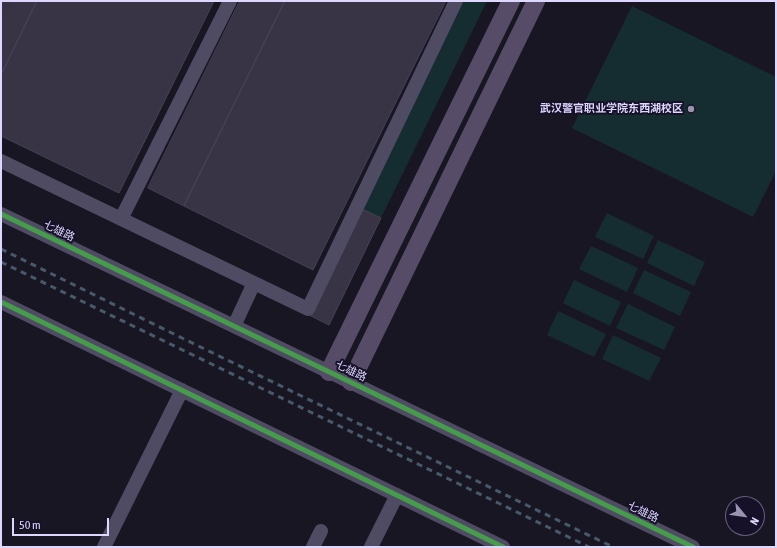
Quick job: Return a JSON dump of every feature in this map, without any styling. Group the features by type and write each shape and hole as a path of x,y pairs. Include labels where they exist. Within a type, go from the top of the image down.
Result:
{"main road":[{"path":"329,372 512,1"},
{"path":"351,382 536,1"}],"street":[{"path":"121,219 230,1"},
{"path":"1,161 308,309 456,1"},
{"name":"七雄路","path":"1,214 693,547"},
{"path":"234,326 254,283"},
{"path":"1,302 503,547"},
{"path":"104,547 182,390"},
{"path":"371,547 397,495"},
{"path":"313,547 321,531"}],"green space":[{"path":"464,1 487,1 381,218 362,209"},
{"path":"632,6 776,77 776,171 753,217 572,128"},
{"path":"607,213 654,236 643,259 595,237"},
{"path":"658,240 705,262 694,286 647,263"},
{"path":"591,246 638,268 627,292 579,269"},
{"path":"644,270 691,292 680,316 633,293"},
{"path":"574,280 621,302 610,326 563,303"},
{"path":"628,304 675,327 664,350 616,328"},
{"path":"558,311 606,334 594,357 547,335"},
{"path":"613,335 661,358 649,381 602,359"}],"building":[{"path":"1,1 37,1 1,75"},
{"path":"37,1 214,1 119,193 1,136 1,75"},
{"path":"240,1 285,1 184,206 148,188"},
{"path":"285,1 446,1 313,270 184,206"},
{"path":"362,209 381,218 329,325 309,315"}],"tunnel":[{"path":"1,13 7,1"}],"railway":[{"path":"1,249 613,547"},
{"path":"1,262 589,547"}],"cycle path":[{"path":"1,214 693,547"},
{"path":"1,302 503,547"}],"place":[{"name":"武汉警官职业学院东西湖校区","path":"691,109"}]}
